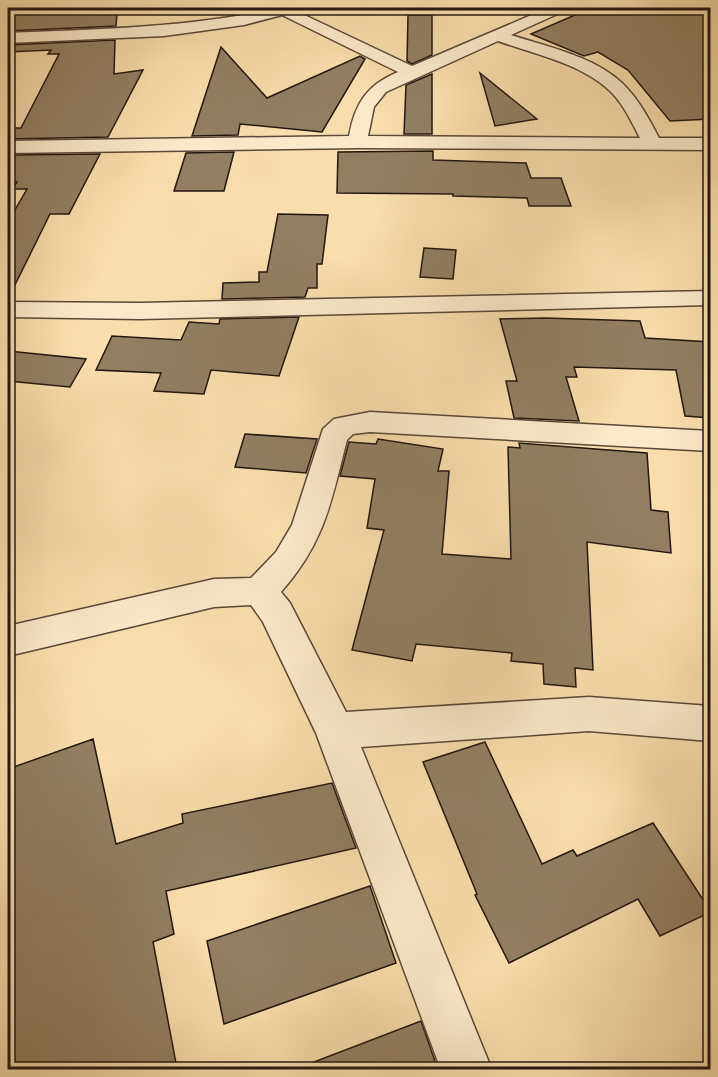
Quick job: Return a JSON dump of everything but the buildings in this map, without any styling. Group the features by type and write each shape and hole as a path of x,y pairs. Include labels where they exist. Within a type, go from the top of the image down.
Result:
{"street":[{"path":"358,142 363,111 371,94 412,72 559,8"},
{"path":"8,38 164,31 244,20 290,9 412,72"},
{"path":"497,35 591,70 610,82 624,96 653,144"},
{"path":"8,147 358,142 711,144"},
{"path":"8,310 140,311 711,298"},
{"path":"8,641 214,593 260,591 288,561 308,527 333,436 344,426 370,422 711,441"},
{"path":"260,591 277,613 335,731 467,1070"},
{"path":"335,731 589,714 711,723"}]}
